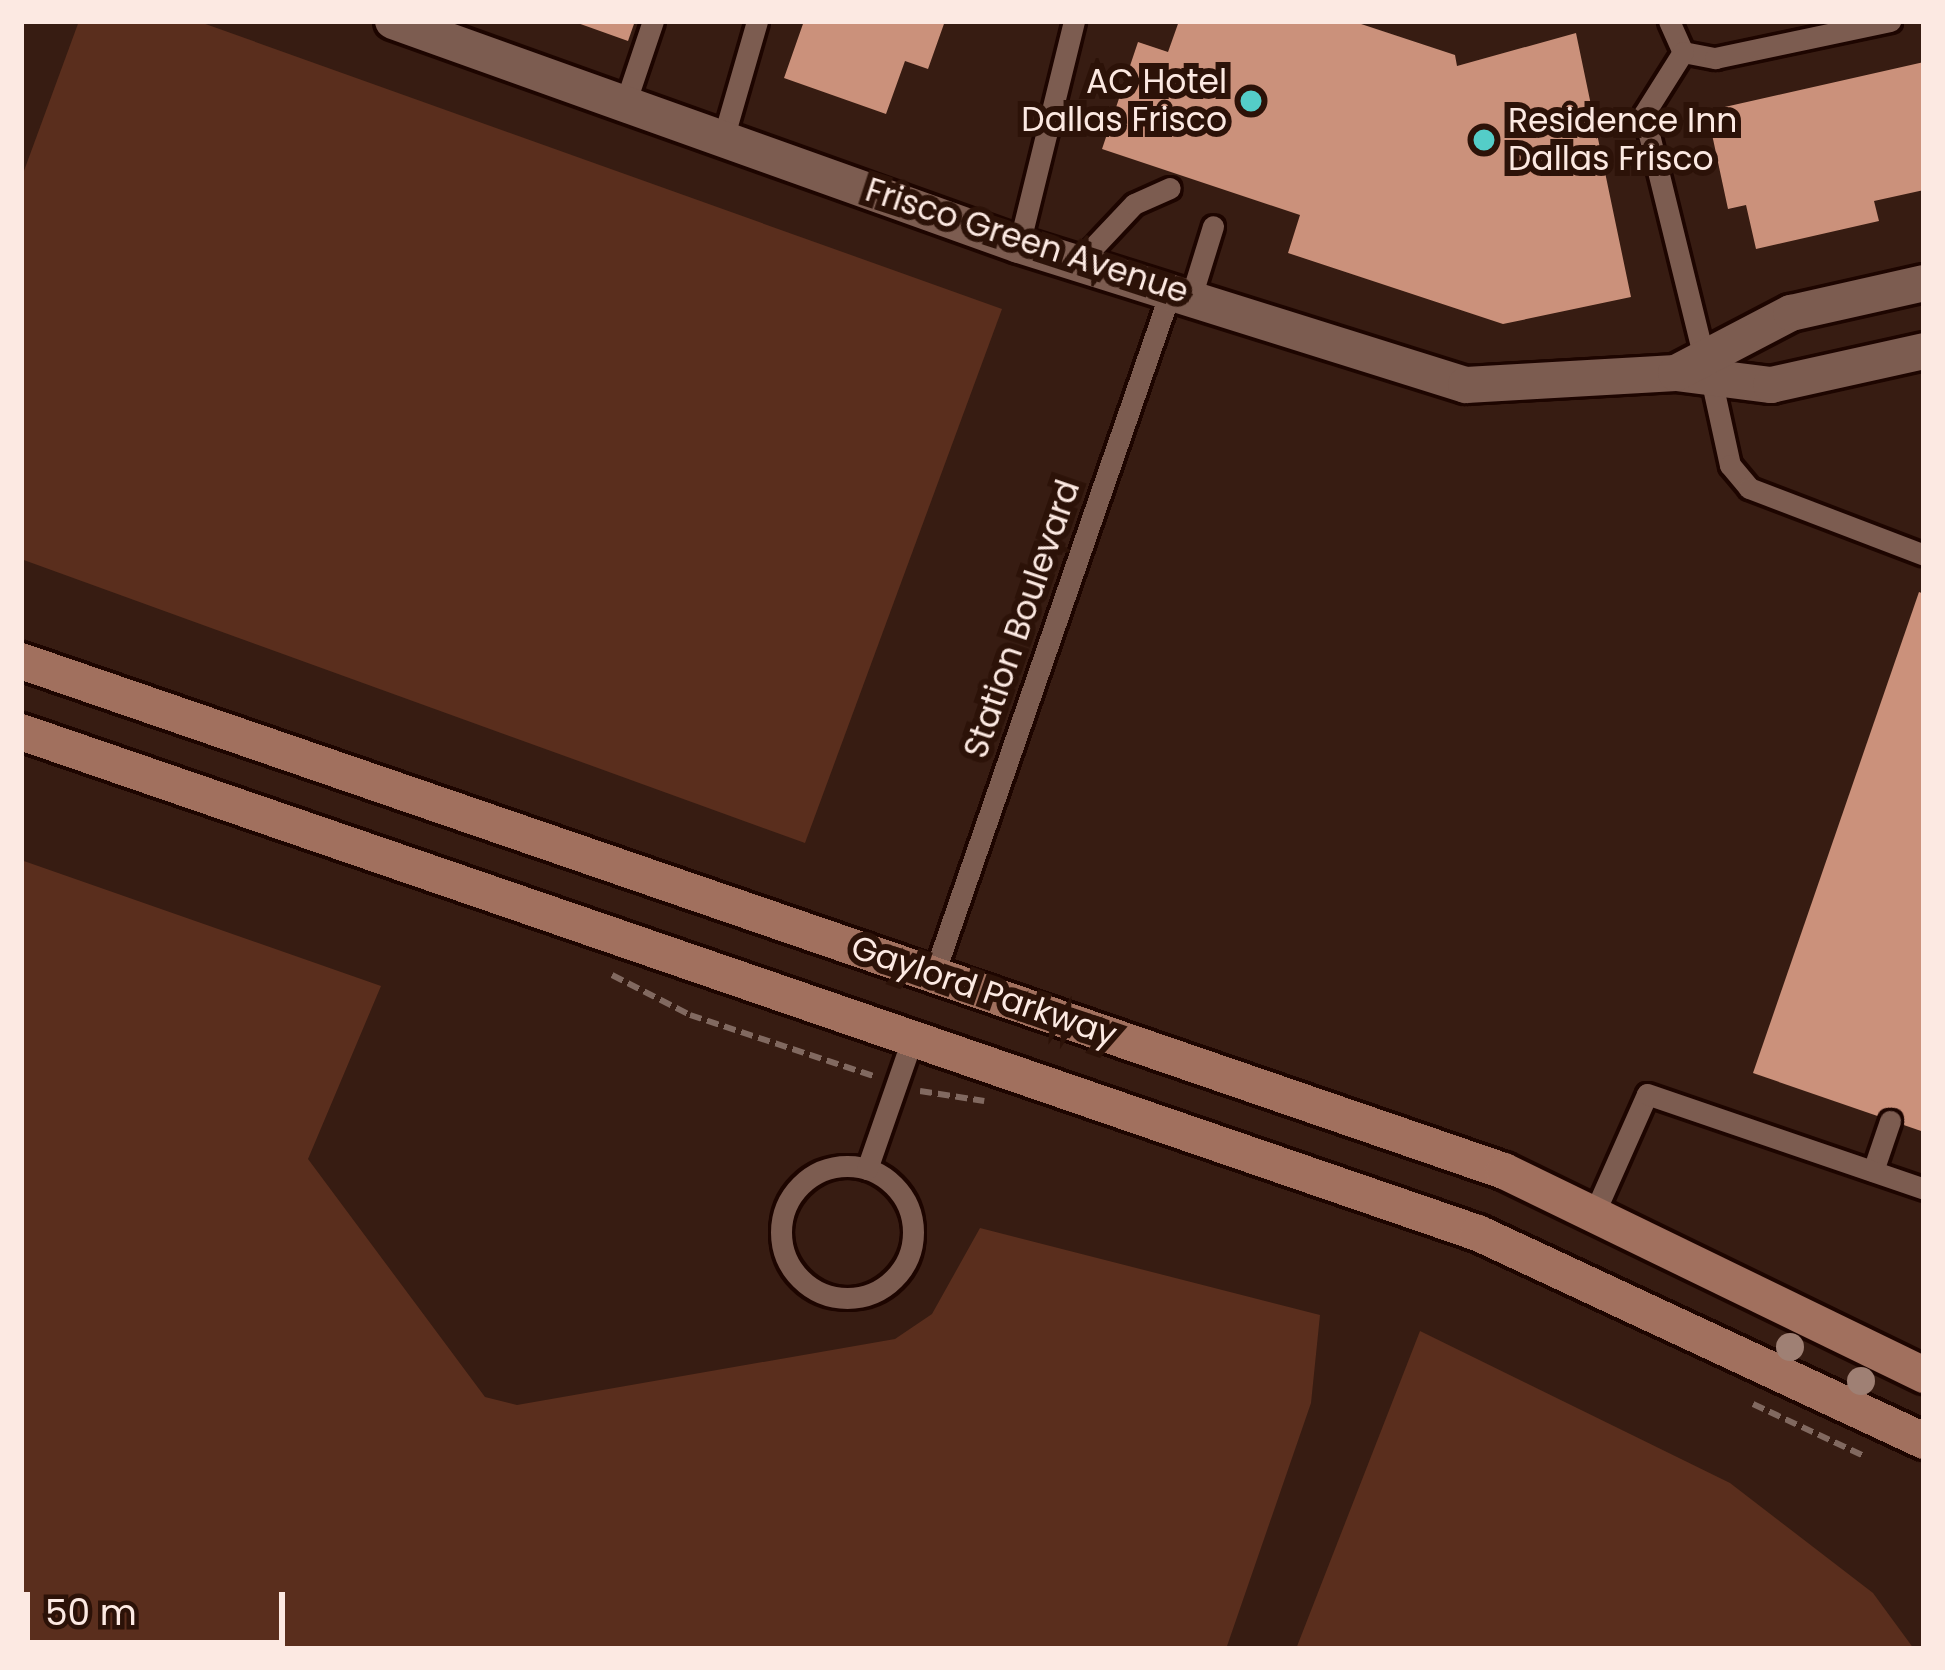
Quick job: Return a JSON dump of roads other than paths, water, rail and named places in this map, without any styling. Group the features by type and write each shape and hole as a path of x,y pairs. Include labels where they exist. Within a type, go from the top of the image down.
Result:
{"street":[{"name":"Frisco Green Avenue","path":"411,24 1018,245 1084,257 1466,385 1697,369 1771,385 1924,351"},
{"name":"Frisco Green Avenue","path":"1697,369 1791,313 1924,283"},
{"name":"Gaylord Parkway","path":"21,661 1504,1171 1924,1375"},
{"name":"Gaylord Parkway","path":"21,732 913,1037 1568,1275 1924,1442"},
{"path":"913,1037 934,974"},
{"path":"1568,1275 1593,1216"}],"lane":[{"path":"625,104 653,21"},
{"path":"723,139 757,21"},
{"path":"1018,245 1074,21"},
{"path":"1669,21 1683,52"},
{"path":"1683,52 1742,55 1890,21"},
{"path":"1683,52 1644,114 1697,369 1730,465 1749,488 1924,555"},
{"path":"1084,257 1134,204 1170,188"},
{"name":"Station Boulevard","path":"934,974 1182,290 1213,226"},
{"path":"867,1169 913,1037"},
{"path":"1593,1216 1647,1094 1924,1190"},
{"path":"1873,1171 1890,1120"},
{"path":"867,1169 908,1205 911,1247 872,1294 831,1297 784,1256 784,1210 812,1175 867,1169"}],"place":[{"name":"AC Hotel Dallas Frisco","path":"1251,101"},
{"name":"Residence Inn Dallas Frisco","path":"1484,140"}]}
